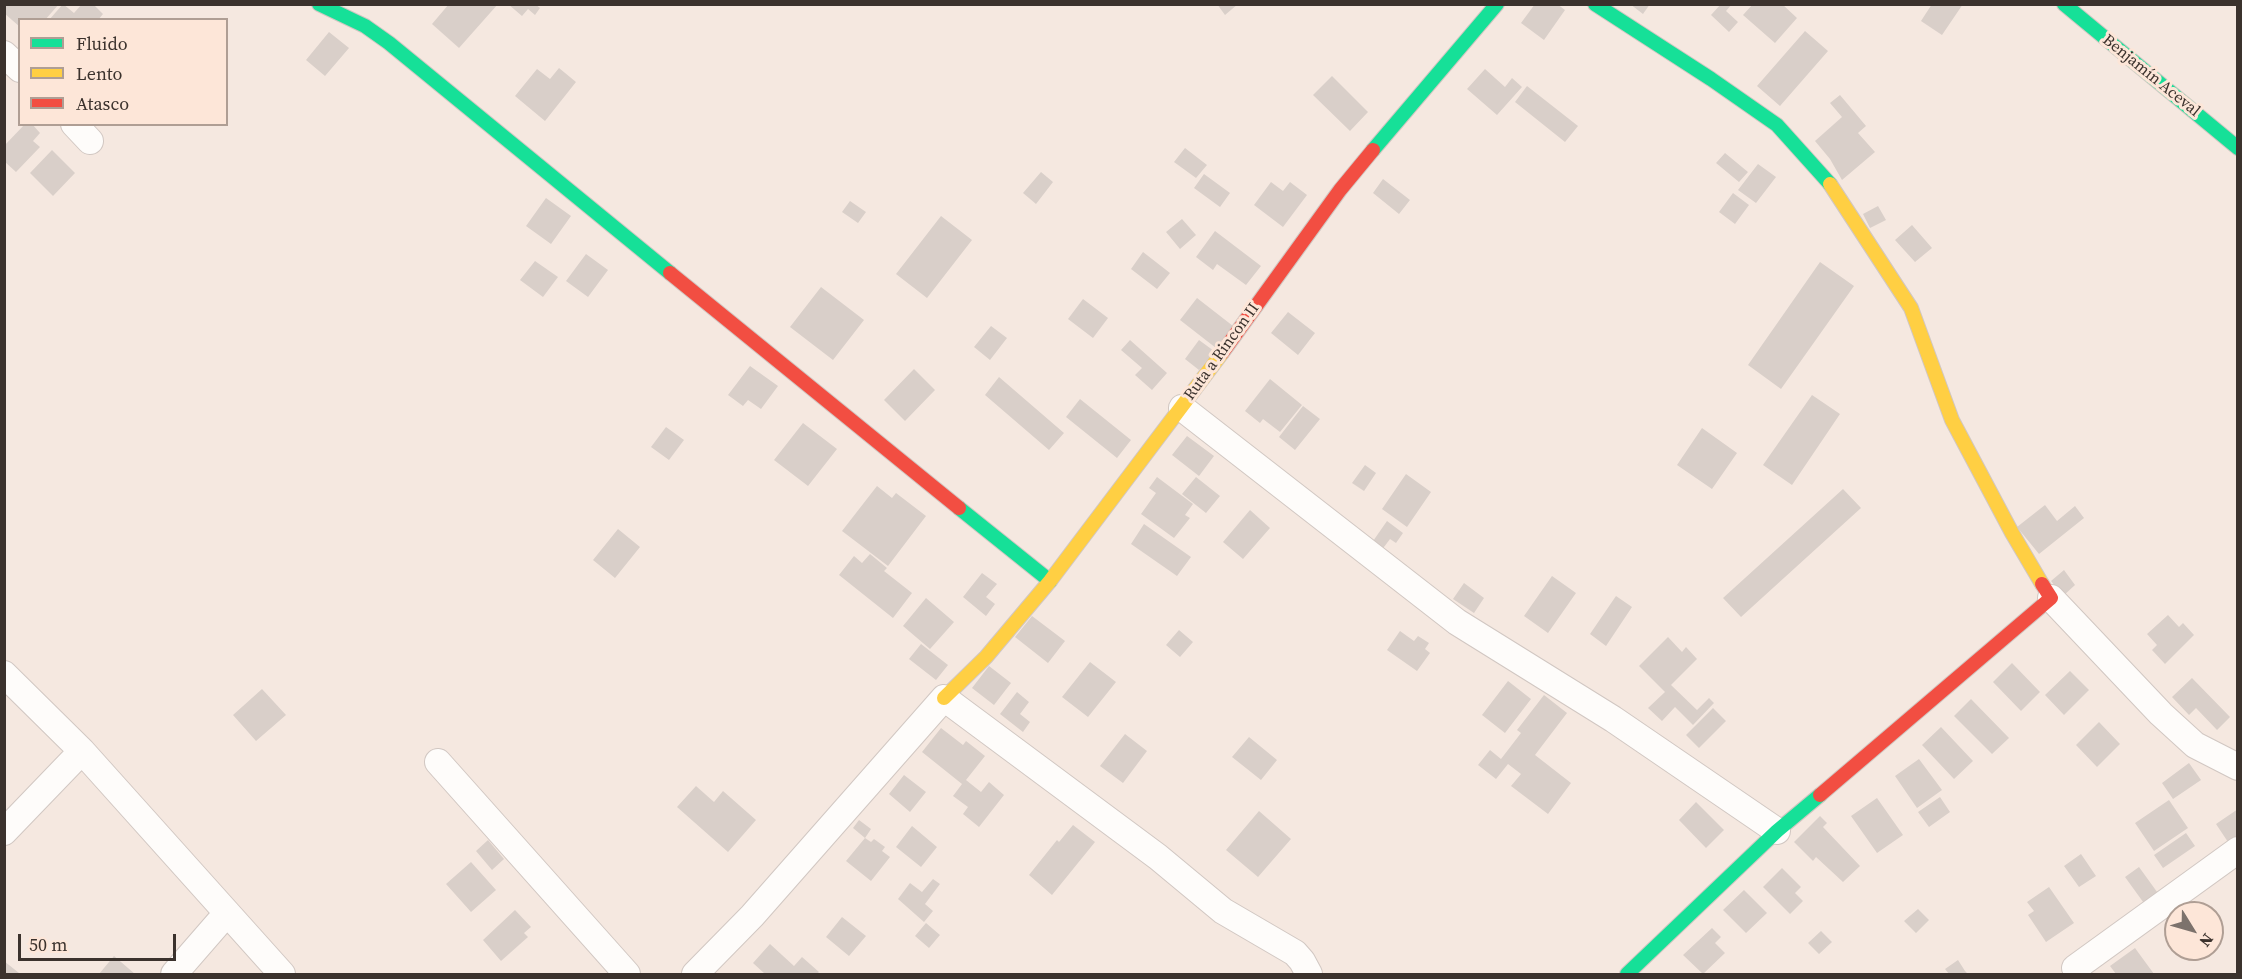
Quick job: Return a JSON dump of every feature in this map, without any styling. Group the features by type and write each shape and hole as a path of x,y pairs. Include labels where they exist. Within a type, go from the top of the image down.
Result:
{"street":[{"path":"319,4 365,26 389,43 861,430 1050,581"},
{"name":"Ruta a Rincon II","path":"944,698 986,657 1050,581 1182,408 1340,190 1497,4"},
{"path":"1595,4 1777,126 1834,188 1911,308 1952,420 2012,533 2051,598 2161,714 2195,745 2238,767"},
{"name":"Benjamín Aceval","path":"2064,4 2238,148"},
{"path":"4,54 18,67"},
{"path":"1182,408 1457,622 1613,719 1777,831"},
{"path":"1627,975 1777,831 2051,598"},
{"path":"4,674 82,751 282,975"},
{"path":"695,975 753,916 944,698 1158,857 1223,911 1295,953 1309,975"},
{"path":"4,832 82,751"},
{"path":"438,762 627,975"},
{"path":"2073,972 2238,850"},
{"path":"174,975 227,914"}],"building":[{"path":"4,4 59,4 47,18 18,18 18,25 4,13"},
{"path":"63,4 74,13 82,4 93,4 103,14 100,18 51,18"},
{"path":"449,4 498,4 459,48 432,24"},
{"path":"508,4 535,4 540,8 535,15 528,9 522,16"},
{"path":"1217,4 1238,4 1225,15"},
{"path":"1535,4 1557,4 1565,10 1544,40 1521,23"},
{"path":"1630,4 1650,4 1643,14"},
{"path":"1721,4 1732,4 1726,11 1738,22 1729,32 1711,15"},
{"path":"1753,4 1782,4 1797,18 1775,43 1743,15"},
{"path":"1932,4 1963,4 1942,35 1921,21"},
{"path":"1805,31 1828,51 1780,106 1757,86"},
{"path":"329,32 349,48 325,76 306,60"},
{"path":"559,68 576,82 545,121 515,96 537,69 550,79"},
{"path":"1485,69 1505,87 1512,78 1522,87 1497,115 1467,89"},
{"path":"1332,76 1368,112 1350,131 1313,95"},
{"path":"1527,86 1578,126 1565,142 1515,102"},
{"path":"1840,95 1866,126 1858,133 1875,152 1842,180 1830,159 1815,141 1842,117 1830,103"},
{"path":"23,126 34,126 40,133 33,141 40,147 16,172 4,161 4,146"},
{"path":"1185,148 1207,165 1196,178 1174,162"},
{"path":"52,150 75,173 53,196 30,173"},
{"path":"1725,153 1748,172 1739,182 1716,163"},
{"path":"1758,164 1776,177 1756,203 1738,190"},
{"path":"1041,172 1053,182 1036,204 1023,193"},
{"path":"1204,174 1230,193 1220,207 1194,188"},
{"path":"1383,179 1410,200 1399,214 1373,193"},
{"path":"1271,182 1283,191 1290,182 1307,195 1283,227 1254,205"},
{"path":"1733,193 1749,205 1735,224 1719,212"},
{"path":"546,198 571,216 551,244 526,226"},
{"path":"850,201 866,212 858,223 842,212"},
{"path":"1878,206 1886,220 1870,228 1863,214"},
{"path":"941,216 972,240 927,298 896,274"},
{"path":"1182,219 1196,235 1180,249 1166,232"},
{"path":"1912,225 1932,248 1915,262 1895,240"},
{"path":"1215,231 1261,266 1246,285 1217,264 1213,270 1196,257"},
{"path":"1143,252 1170,273 1157,289 1131,269"},
{"path":"586,254 608,270 588,297 566,281"},
{"path":"535,261 558,277 543,297 520,280"},
{"path":"1820,262 1854,286 1781,389 1748,365"},
{"path":"821,287 864,320 833,360 790,327"},
{"path":"1197,298 1233,326 1216,348 1180,320"},
{"path":"1083,299 1108,318 1093,338 1068,319"},
{"path":"1288,312 1315,333 1298,355 1271,333"},
{"path":"991,326 1007,338 990,360 974,347"},
{"path":"1130,340 1167,373 1152,390 1135,375 1142,368 1121,350"},
{"path":"1199,340 1214,351 1199,370 1185,359"},
{"path":"750,366 778,386 761,409 748,400 743,406 728,395"},
{"path":"914,369 935,390 905,421 884,400"},
{"path":"999,377 1064,433 1049,450 985,395"},
{"path":"1270,379 1302,405 1280,432 1263,419 1260,423 1245,411"},
{"path":"1812,395 1840,414 1792,485 1763,465"},
{"path":"1080,399 1131,440 1117,458 1066,417"},
{"path":"1303,406 1320,419 1295,450 1279,437"},
{"path":"803,423 837,449 808,486 774,460"},
{"path":"666,427 684,440 669,460 651,447"},
{"path":"1702,428 1737,453 1712,489 1677,465"},
{"path":"1187,436 1214,456 1199,476 1172,455"},
{"path":"1365,465 1376,473 1364,491 1352,483"},
{"path":"1406,474 1431,492 1407,527 1382,509"},
{"path":"1157,477 1193,504 1185,515 1190,518 1174,538 1141,514 1156,493 1149,488"},
{"path":"1196,477 1220,496 1206,513 1182,494"},
{"path":"877,486 892,498 896,493 926,516 888,566 842,531"},
{"path":"1843,489 1861,508 1741,617 1723,598"},
{"path":"2045,505 2057,521 2075,506 2084,518 2039,554 2017,527"},
{"path":"1250,510 1270,528 1243,559 1223,542"},
{"path":"1387,521 1403,533 1396,543 1390,539 1381,551 1371,544"},
{"path":"1144,524 1191,557 1177,576 1131,544"},
{"path":"618,529 640,547 615,578 593,560"},
{"path":"870,554 887,568 884,571 912,593 893,618 839,575 854,556 862,563"},
{"path":"2064,570 2075,585 2063,596 2051,581"},
{"path":"982,573 997,584 986,597 995,604 986,616 963,597"},
{"path":"1552,576 1576,593 1548,633 1524,616"},
{"path":"1464,583 1484,598 1474,613 1453,599"},
{"path":"1616,596 1632,607 1606,646 1590,634"},
{"path":"926,598 954,622 930,649 903,626"},
{"path":"2168,615 2179,627 2183,623 2194,635 2165,664 2152,650 2157,645 2147,634"},
{"path":"1032,616 1065,641 1048,663 1015,637"},
{"path":"1179,630 1193,642 1180,657 1166,645"},
{"path":"1400,631 1414,641 1418,636 1429,643 1425,649 1430,653 1417,671 1387,650"},
{"path":"1668,637 1682,652 1686,647 1697,659 1671,685 1697,710 1709,698 1714,703 1693,725 1675,707 1662,721 1648,708 1665,692 1639,666"},
{"path":"921,644 948,665 936,680 909,659"},
{"path":"1090,662 1116,682 1088,717 1062,697"},
{"path":"2012,663 2040,692 2021,711 1993,682"},
{"path":"989,666 1011,683 994,705 972,688"},
{"path":"2070,671 2089,690 2064,715 2045,695"},
{"path":"2192,678 2230,717 2217,730 2196,708 2189,715 2172,697"},
{"path":"1508,681 1531,699 1505,733 1482,715"},
{"path":"262,689 286,715 256,741 233,715"},
{"path":"1017,692 1029,702 1020,714 1030,722 1023,732 1000,714"},
{"path":"1544,695 1567,713 1535,755 1571,783 1548,814 1511,786 1521,774 1508,764 1496,779 1478,765 1490,750 1501,759 1521,733 1517,730"},
{"path":"1971,699 2009,738 1992,754 1954,716"},
{"path":"1713,708 1726,721 1699,748 1686,735"},
{"path":"2099,722 2120,744 2097,767 2076,745"},
{"path":"1941,727 1973,761 1954,779 1922,745"},
{"path":"941,728 963,745 966,741 985,756 966,780 981,792 989,782 1004,795 979,827 963,814 968,807 953,796 962,784 922,752"},
{"path":"1125,734 1147,751 1123,783 1100,766"},
{"path":"1249,737 1277,760 1261,780 1232,757"},
{"path":"1919,759 1942,790 1917,808 1895,776"},
{"path":"2189,763 2201,780 2173,799 2162,783"},
{"path":"904,775 926,792 910,812 889,794"},
{"path":"696,786 714,802 723,791 756,820 728,852 677,807"},
{"path":"1940,797 1950,812 1929,827 1918,812"},
{"path":"1877,798 1903,835 1877,853 1851,816"},
{"path":"2169,800 2188,828 2154,851 2135,823"},
{"path":"1696,802 1724,830 1706,848 1679,820"},
{"path":"2238,809 2238,840 2230,845 2216,824"},
{"path":"1259,811 1291,839 1258,877 1226,850"},
{"path":"1820,816 1827,823 1823,827 1860,866 1843,882 1816,857 1813,861 1794,842"},
{"path":"859,820 871,829 865,838 853,828"},
{"path":"1073,825 1095,842 1052,895 1029,875 1057,840 1059,842"},
{"path":"912,826 937,847 921,867 896,847"},
{"path":"2186,833 2195,846 2163,868 2154,855"},
{"path":"865,838 871,842 874,839 885,847 882,851 890,857 871,881 846,861"},
{"path":"488,840 504,859 492,870 476,851"},
{"path":"2081,854 2096,876 2079,887 2064,866"},
{"path":"471,862 496,890 471,912 446,884"},
{"path":"2139,867 2160,896 2146,906 2125,877"},
{"path":"1782,868 1801,887 1795,893 1803,901 1790,914 1763,887"},
{"path":"933,879 940,884 925,904 933,911 924,922 898,899 910,883 922,892"},
{"path":"2049,887 2074,923 2046,942 2028,915 2034,911 2027,902"},
{"path":"1744,890 1767,913 1746,933 1723,910"},
{"path":"1918,909 1929,920 1916,933 1904,921"},
{"path":"515,910 531,927 524,933 528,937 501,961 483,940"},
{"path":"842,917 866,936 849,956 826,937"},
{"path":"926,923 940,935 929,948 915,936"},
{"path":"1712,928 1721,937 1715,943 1725,953 1703,974 1683,955"},
{"path":"1821,931 1832,942 1819,954 1808,943"},
{"path":"770,944 794,966 802,957 819,972 817,974 765,974 753,963"},
{"path":"2135,948 2154,974 2116,974 2110,966"},
{"path":"114,956 135,974 99,974"},
{"path":"1958,960 1968,974 1949,974 1945,969"},
{"path":"4,961 19,973 4,974"}],"traffic: fast":[{"path":"319,4 365,26 389,43 670,273"},
{"path":"1373,150 1497,4"},
{"path":"1595,4 1777,125 1830,184"},
{"path":"2064,4 2238,148"},
{"path":"959,508 1050,581"},
{"path":"1627,974 1777,831 1820,795"}],"traffic: slow":[{"path":"1830,184 1911,308 1952,420 2042,584"},
{"path":"944,698 986,657 1050,581 1222,353"}],"traffic: jam":[{"path":"1222,353 1340,190 1373,150"},
{"path":"670,273 959,508"},
{"path":"1820,795 2051,598 2042,584"}]}
